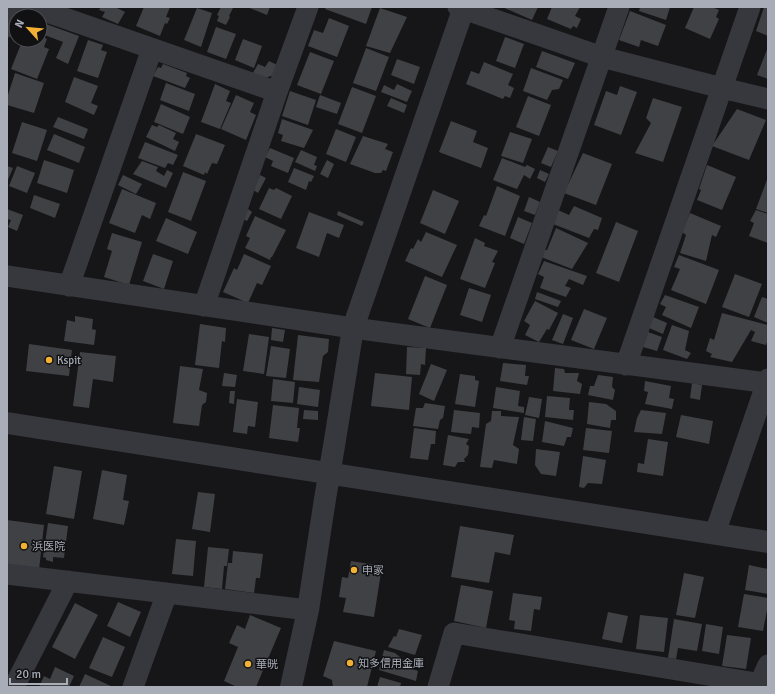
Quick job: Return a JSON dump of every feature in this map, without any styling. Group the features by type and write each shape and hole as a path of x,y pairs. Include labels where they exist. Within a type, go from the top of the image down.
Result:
{"street":[{"path":"7,27 14,7"},
{"path":"32,7 277,92"},
{"path":"204,306 277,92 308,7"},
{"path":"500,348 619,7"},
{"path":"626,364 750,7"},
{"path":"291,687 308,610 352,328 462,8 602,57 768,99"},
{"path":"69,286 152,49"},
{"path":"7,276 352,328 768,381 715,533"},
{"path":"7,423 768,542"},
{"path":"7,574 308,610"},
{"path":"14,687 68,581"},
{"path":"133,687 167,593"},
{"path":"438,687 454,632 762,685 768,665"}],"building":[{"path":"101,7 118,7 117,8 125,12 118,24 102,17 105,12 99,10"},
{"path":"144,7 170,7 166,17 170,18 167,24 165,23 160,36 136,26"},
{"path":"221,7 233,8 226,25 217,21 219,16 217,15"},
{"path":"247,7 270,7 267,15"},
{"path":"326,7 372,7 366,24 325,9"},
{"path":"502,7 538,7 532,20"},
{"path":"552,7 580,7 575,16 581,19 577,28 573,26 571,29 547,19"},
{"path":"640,7 670,7 666,20 639,11"},
{"path":"694,7 712,7 719,10 716,17 719,19 710,39 685,28"},
{"path":"764,7 768,7 768,36 756,31"},
{"path":"197,8 212,13 201,47 184,40"},
{"path":"380,8 407,17 390,53 366,46"},
{"path":"630,11 666,25 658,46 641,40 639,47 619,40"},
{"path":"329,18 349,26 337,57 308,46 314,30 323,33"},
{"path":"48,25 79,36 68,64 56,58 63,42 48,36"},
{"path":"216,27 236,34 226,59 207,52"},
{"path":"505,37 524,44 515,68 496,61"},
{"path":"243,39 262,46 254,68 235,60"},
{"path":"88,40 103,45 101,50 107,52 98,78 77,71"},
{"path":"768,47 768,79 757,75"},
{"path":"19,48 49,49 37,79 11,69"},
{"path":"366,48 389,57 376,91 353,83"},
{"path":"542,51 575,63 568,79 536,67"},
{"path":"310,52 334,61 321,94 297,85"},
{"path":"397,59 420,67 414,84 391,75"},
{"path":"269,61 277,65 274,75 265,78 253,73 258,64 265,67"},
{"path":"484,62 513,74 508,85 514,88 510,98 505,96 503,99 466,84 471,71 479,74"},
{"path":"163,64 187,73 186,76 190,78 185,88 153,76 158,67 161,68"},
{"path":"531,68 563,80 559,89 552,90 547,100 523,91"},
{"path":"15,73 44,83 34,113 7,105 7,98"},
{"path":"74,77 98,86 91,103 98,106 94,115 65,102"},
{"path":"166,83 195,94 189,111 160,100"},
{"path":"215,84 230,91 226,101 231,103 220,129 201,122"},
{"path":"397,84 412,91 407,102 381,92 384,85 394,90"},
{"path":"620,86 637,92 621,135 594,125 606,91 617,95"},
{"path":"352,87 376,96 362,133 338,124"},
{"path":"290,91 316,100 308,125 282,116"},
{"path":"236,95 254,103 250,112 256,115 246,140 221,129"},
{"path":"320,95 341,103 337,114 316,107"},
{"path":"528,96 551,105 539,136 516,127"},
{"path":"391,98 407,105 404,113 387,106"},
{"path":"653,98 682,107 663,162 635,153 651,123 646,118"},
{"path":"161,104 190,117 183,134 154,122"},
{"path":"737,109 766,120 749,160 712,146"},
{"path":"58,117 88,129 84,139 53,127"},
{"path":"282,119 313,130 304,148 281,141 283,135 278,133"},
{"path":"451,121 477,131 473,142 488,148 481,168 439,152"},
{"path":"22,122 47,130 37,161 12,153"},
{"path":"152,125 157,127 159,125 176,133 173,139 179,142 175,151 146,137"},
{"path":"336,129 356,137 346,162 326,154"},
{"path":"510,132 532,139 523,163 501,156"},
{"path":"54,134 85,147 79,163 47,150"},
{"path":"196,134 225,145 217,164 212,163 207,174 205,172 204,175 183,166"},
{"path":"363,136 388,144 385,149 393,152 386,171 383,170 381,173 375,173 350,164"},
{"path":"145,142 178,155 173,165 168,163 165,168 138,158"},
{"path":"548,147 558,151 551,167 541,163"},
{"path":"270,148 294,158 288,173 271,166 273,161 265,157"},
{"path":"301,150 317,157 314,165 317,166 315,171 295,162"},
{"path":"583,153 612,164 596,205 564,193"},
{"path":"502,158 525,167 527,165 535,169 530,179 524,175 517,189 493,180"},
{"path":"44,160 74,170 67,193 37,183"},
{"path":"327,160 334,164 328,178 320,174"},
{"path":"142,161 158,167 156,171 164,176 167,170 173,173 166,188 133,174"},
{"path":"707,165 736,177 722,210 697,200"},
{"path":"7,166 13,168 7,182"},
{"path":"17,166 35,173 27,193 9,186"},
{"path":"294,168 314,176 311,182 309,181 306,190 288,182"},
{"path":"540,170 549,174 545,182 537,178"},
{"path":"183,172 206,181 191,221 168,212"},
{"path":"123,175 142,184 136,194 118,185"},
{"path":"260,175 266,178 258,193 253,190"},
{"path":"768,177 768,213 756,209"},
{"path":"497,186 520,196 505,236 479,226 484,215 486,216"},
{"path":"269,188 274,190 276,188 292,196 281,219 259,209"},
{"path":"122,189 156,203 150,219 142,215 135,233 109,223"},
{"path":"433,190 459,201 445,234 420,223"},
{"path":"34,195 60,204 55,218 30,208"},
{"path":"529,197 540,202 535,215 524,211"},
{"path":"574,206 602,218 598,230 594,229 589,238 553,224 558,210 569,215"},
{"path":"7,209 23,215 17,231 8,227 11,220 7,219"},
{"path":"248,209 252,212 247,221 243,219"},
{"path":"756,210 768,214 768,243 749,236 754,223 750,221"},
{"path":"338,211 364,222 362,226 337,215"},
{"path":"309,212 344,225 339,238 327,233 319,257 296,248"},
{"path":"690,213 721,226 716,237 712,235 706,261 680,253 686,235 682,232"},
{"path":"255,216 286,230 270,260 245,248 250,238 246,236"},
{"path":"518,217 532,223 524,244 510,238"},
{"path":"166,218 197,232 188,254 156,241"},
{"path":"616,222 638,231 619,282 596,273"},
{"path":"556,228 588,243 572,269 541,257 544,250 547,250"},
{"path":"426,232 457,245 442,277 405,261 411,248 413,249 418,239 421,242"},
{"path":"112,233 142,242 129,285 104,277 112,251 107,249"},
{"path":"475,238 485,243 484,246 498,251 492,262 495,263 485,288 460,279"},
{"path":"153,254 173,261 164,289 143,281"},
{"path":"244,254 271,266 262,285 257,283 248,303 223,292 234,268 237,270"},
{"path":"679,255 719,270 706,304 671,290 680,269 674,267"},
{"path":"544,261 587,276 583,285 569,279 565,286 571,288 566,297 540,288 544,277 538,274"},
{"path":"735,274 762,284 749,317 722,307"},
{"path":"425,276 447,285 430,328 408,319"},
{"path":"469,288 491,295 482,322 460,315"},
{"path":"537,292 561,301 558,307 535,299"},
{"path":"665,295 699,307 691,328 662,315 666,307 660,304"},
{"path":"762,297 768,299 768,323 754,317"},
{"path":"535,301 558,313 549,330 547,329 539,342 525,335 530,325 524,321"},
{"path":"584,309 607,318 594,349 571,340"},
{"path":"722,313 768,325 768,339 766,345 751,341 755,332 751,330 732,362 710,357 712,354 706,351 710,338 714,340"},
{"path":"563,314 573,318 563,344 552,340"},
{"path":"75,316 93,319 92,329 96,330 94,345 64,341 67,320 75,322"},
{"path":"653,317 667,323 663,334 649,328"},
{"path":"200,324 226,328 225,342 222,341 219,368 195,365"},
{"path":"672,325 689,331 685,350 691,353 687,359 663,350"},
{"path":"272,328 285,330 283,342 271,340"},
{"path":"648,332 662,337 657,351 643,347"},
{"path":"249,334 269,337 264,374 243,371"},
{"path":"298,335 329,339 328,352 323,356 319,382 293,380"},
{"name":"Kspit","path":"29,344 72,350 69,376 26,371"},
{"path":"271,346 290,349 286,378 266,376"},
{"path":"407,347 426,348 425,365 421,364 420,375 406,374"},
{"path":"80,352 116,356 113,382 93,379 89,408 73,406"},
{"path":"503,363 526,365 525,376 529,376 527,385 500,381"},
{"path":"431,364 447,370 434,401 419,394"},
{"path":"180,366 203,369 199,390 207,393 206,402 202,405 199,426 173,423"},
{"path":"555,368 564,369 565,373 579,373 577,381 582,384 580,394 553,391"},
{"path":"224,373 237,375 235,387 222,386"},
{"path":"375,373 412,377 409,410 371,406"},
{"path":"460,374 475,376 475,380 479,381 475,407 455,404"},
{"path":"598,375 613,377 612,387 615,390 613,400 588,395 590,386 594,386"},
{"path":"273,379 295,382 293,403 271,401"},
{"path":"645,381 671,386 669,398 674,399 672,409 645,404 648,392 644,391"},
{"path":"692,383 702,385 700,400 690,398"},
{"path":"299,387 320,390 318,407 297,404"},
{"path":"496,387 520,391 518,406 524,407 524,413 493,408"},
{"path":"230,391 235,391 234,404 229,403"},
{"path":"547,396 570,398 569,410 574,410 573,420 545,417"},
{"path":"529,397 542,399 539,418 525,415"},
{"path":"237,399 258,402 255,427 248,426 247,434 233,432"},
{"path":"589,402 606,404 616,411 616,420 611,420 610,428 587,424"},
{"path":"425,403 445,406 443,418 440,420 438,429 413,426 416,408 423,408"},
{"path":"273,405 299,408 297,428 300,428 298,442 269,438"},
{"path":"304,410 318,411 318,420 303,419"},
{"path":"454,410 480,413 479,428 472,427 471,434 451,432"},
{"path":"641,410 666,413 662,434 634,432 637,418"},
{"path":"492,411 501,411 501,416 519,417 513,445 519,449 517,464 494,460 492,468 480,467 486,424 491,421"},
{"path":"681,415 713,421 709,444 676,437"},
{"path":"524,417 536,419 533,441 521,440"},
{"path":"545,421 573,428 571,437 567,437 564,446 542,442"},
{"path":"414,428 436,431 435,444 431,444 428,460 410,458"},
{"path":"586,428 612,431 609,453 583,450"},
{"path":"448,435 469,439 466,444 469,446 468,455 464,459 465,462 458,462 455,467 443,465"},
{"path":"648,439 668,442 663,476 637,472 638,463 644,464"},
{"path":"536,449 560,452 556,476 541,474 535,465"},
{"path":"583,456 606,460 602,484 588,483 584,488 579,487"},
{"path":"54,466 82,471 74,519 46,514"},
{"path":"102,470 127,475 123,500 129,501 124,525 93,519"},
{"path":"198,492 215,494 210,532 192,529"},
{"name":"浜医院","path":"7,520 44,525 39,570 7,567"},
{"path":"48,523 68,526 64,558 53,557 53,562 46,560 46,558 43,557"},
{"path":"460,526 514,535 510,555 495,552 489,583 451,577"},
{"path":"176,539 196,541 193,576 172,574"},
{"path":"208,547 229,549 227,566 224,566 222,589 204,587"},
{"path":"233,551 263,554 260,578 256,578 254,593 225,589 228,563 232,563"},
{"path":"351,561 382,566 374,617 343,612 346,598 339,597 342,577 348,578"},
{"path":"749,565 768,569 768,594 745,590"},
{"path":"684,573 704,577 695,618 676,615"},
{"path":"461,585 493,591 486,628 454,621"},
{"path":"513,593 542,597 540,610 534,609 531,631 514,629 515,621 509,620"},
{"path":"744,594 768,598 763,631 738,627"},
{"path":"118,602 141,612 130,637 107,626"},
{"path":"75,603 98,615 75,659 52,647"},
{"path":"608,612 628,616 622,643 602,639"},
{"name":"華晄","path":"250,615 281,628 256,687 237,687 224,681 238,647 229,643 237,625 245,629"},
{"path":"640,615 668,618 664,652 636,649"},
{"path":"674,619 702,624 697,651 678,648 676,659 668,658"},
{"path":"706,624 723,627 719,654 702,651"},
{"path":"399,629 422,635 415,655 388,647 394,636 396,637"},
{"path":"727,635 751,638 746,669 722,666"},
{"path":"103,637 125,647 112,677 89,668"},
{"name":"知多信用金庫","path":"334,641 376,651 367,687 333,687 332,680 323,676"},
{"path":"384,650 395,653 405,661 405,666 418,671 416,681 379,670"},
{"path":"55,667 74,676 69,687 39,687 44,676 50,679"},
{"path":"85,674 113,687 79,687"},
{"path":"380,677 401,683 400,687 377,687"}],"place":[{"name":"Kspit","path":"49,360"},
{"name":"浜医院","path":"24,546"},
{"name":"申家","path":"354,570"},
{"name":"知多信用金庫","path":"350,663"},
{"name":"華晄","path":"248,664"}]}
